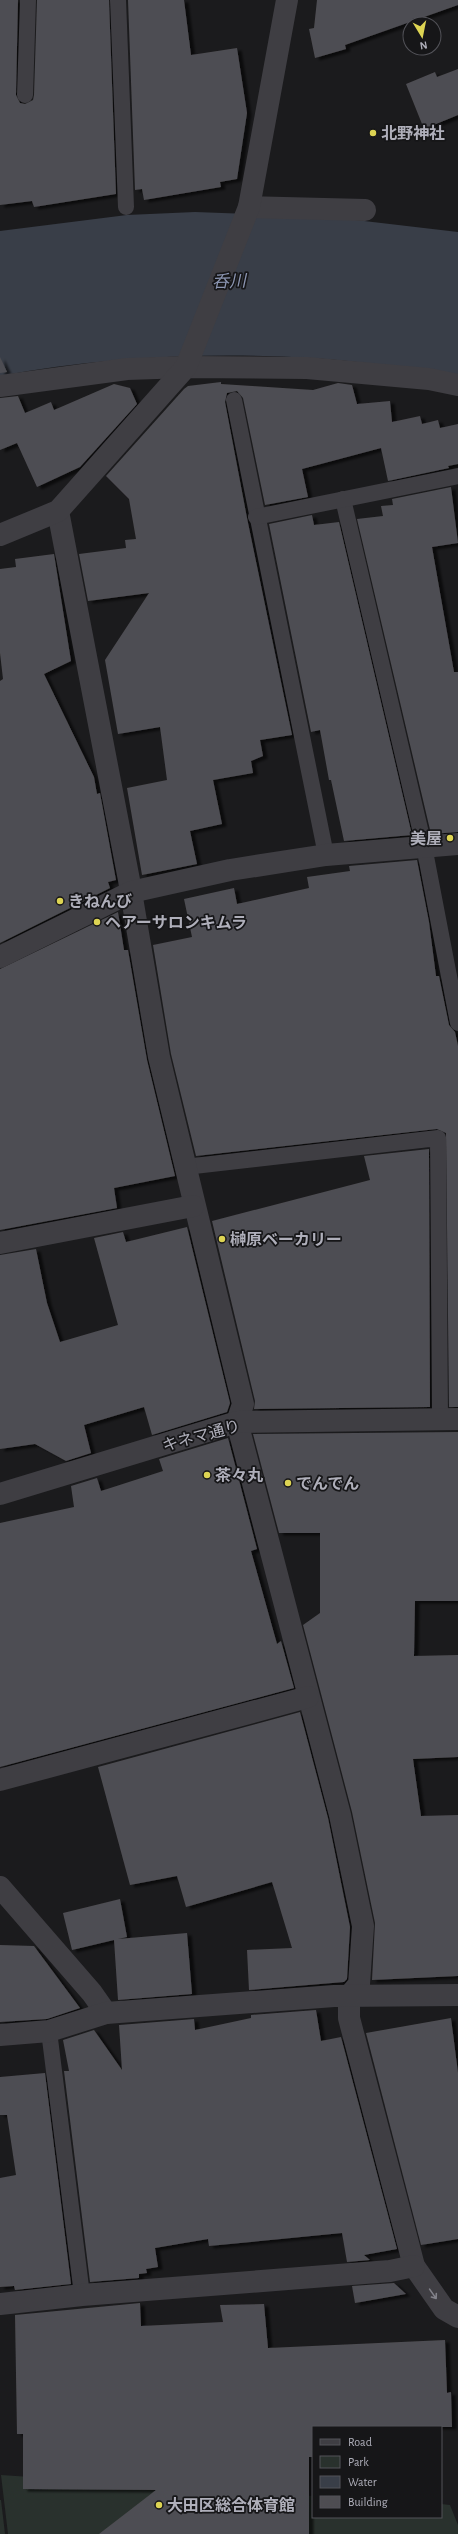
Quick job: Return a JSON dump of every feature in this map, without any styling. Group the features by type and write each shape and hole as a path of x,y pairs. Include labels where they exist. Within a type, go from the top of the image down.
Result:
{"street":[{"path":"0,535 58,511 188,363 248,210 287,0"},
{"path":"248,210 365,210"},
{"path":"0,386 128,369 188,363 226,371 306,368 429,379 458,385"},
{"path":"58,511 131,892 159,1057 243,1404 237,1422 340,1815 362,1926 359,1984 349,1996 349,2018 414,2266 444,2309 458,2317"},
{"path":"0,957 131,892 230,870 326,855 458,844"},
{"path":"0,1243 194,1206"},
{"name":"キネマ通り","path":"0,1494 237,1422 449,1419"},
{"path":"0,1780 308,1697"},
{"path":"0,1887 92,1993 106,2013"},
{"path":"0,2035 49,2031 106,2013 349,1996 458,1995"},
{"path":"0,2304 82,2295 390,2271 414,2266"}],"lane":[{"path":"25,95 28,0"},
{"path":"118,0 126,207"},
{"path":"234,400 256,516 326,855"},
{"path":"256,516 458,476"},
{"path":"343,499 424,846 458,1023"},
{"path":"185,1167 438,1138 449,1419"},
{"path":"49,2031 82,2295"}],"green space":[{"name":"大田区総合体育館","path":"1,2475 312,2496 312,2518 442,2518 442,2504 450,2505 458,2525 458,2534 8,2534"},
{"path":"1,2500 5,2534 0,2534"}],"water":[{"name":"呑川","path":"195,212 330,217 458,232 458,375 329,359 272,356 194,356 116,360 77,364 0,376 0,231 127,215"}],"building":[{"path":"0,0 18,0 16,95 20,103 25,104 33,100 34,95 37,0 109,0 116,194 34,207 32,201 0,205"},
{"path":"128,0 184,0 191,55 237,48 247,113 237,179 220,182 221,187 144,200 142,189 135,190"},
{"path":"317,0 458,0 458,5 427,16 402,16 402,25 345,45 346,49 315,58 309,29 314,28"},
{"path":"458,69 458,115 424,129 406,84 435,72 437,77"},
{"path":"0,357 7,372 0,373"},
{"path":"221,382 221,384 313,390 338,383 352,385 357,404 390,401 392,422 420,416 422,424 438,420 440,428 458,424 458,464 448,466 449,468 388,481 381,448 302,469 308,497 265,505 243,398 237,391 227,393 225,402 247,518 292,735 260,740 263,756 251,761 253,773 213,780 222,824 190,831 197,864 142,875 127,788 167,780 160,727 118,734 105,660 149,593 88,601 79,554 126,548 125,540 136,539 129,499 106,476 184,389 188,386"},
{"path":"114,384 130,388 137,404 80,467 37,487 17,443 0,450 0,398 18,396 25,413 51,402 54,410"},
{"path":"451,487 458,543 432,547 454,672 458,672 458,832 431,834 357,519 383,516 381,506 393,505 392,499"},
{"path":"312,515 314,525 339,522 412,835 344,841 331,780 329,780 320,730 311,732 269,524"},
{"path":"54,554 71,661 44,674 94,777 97,794 100,793 116,880 108,882 110,888 0,943 0,681 3,679 0,653 0,569 16,567 15,559"},
{"path":"417,860 429,922 436,976 439,976 449,1025 455,1032 458,1046 458,1407 449,1407 446,1133 437,1129 196,1156 171,1054 153,945 192,937 184,899 234,888 237,904 309,888 307,877 350,871 349,866"},
{"path":"118,912 124,950 128,950 147,1060 175,1176 114,1188 117,1208 0,1230 0,969"},
{"path":"429,1149 430,1407 254,1409 255,1401 212,1221 370,1180 364,1156"},
{"path":"187,1227 230,1403 227,1412 152,1435 144,1407 84,1425 91,1453 66,1461 35,1444 0,1449 0,1255 36,1249 47,1303 60,1342 118,1325 94,1238 123,1232 126,1242"},
{"path":"458,1432 458,1601 415,1601 414,1656 458,1655 458,1757 413,1759 421,1816 458,1815 458,1976 372,1980 375,1923 352,1812 303,1625 320,1613 320,1533 279,1533 253,1434"},
{"path":"228,1438 257,1549 251,1551 277,1644 281,1641 294,1688 0,1767 0,1523 74,1507 71,1486 97,1478 101,1491 163,1471 159,1459"},
{"path":"300,1712 328,1818 350,1927 347,1979 344,1982 249,1990 247,1950 292,1948 272,1882 186,1907 177,1876 130,1885 98,1767"},
{"path":"120,1899 127,1937 118,1939 187,1933 192,1994 118,2000 114,1940 72,1950 63,1913"},
{"path":"0,1945 34,1946 80,2008 47,2019 0,2022"},
{"path":"316,2010 321,2041 341,2037 397,2249 364,2255 370,2260 347,2262 342,2233 209,2246 208,2239 155,2248 158,2267 146,2269 147,2273 139,2274 139,2278 90,2282 64,2071 69,2071 63,2040 94,2030 122,2070 119,2025 194,2019 195,2030 251,2018 251,2015"},
{"path":"451,2018 458,2073 458,2239 421,2245 366,2033"},
{"path":"45,2073 71,2284 15,2290 14,2286 0,2287 0,2178 16,2175 7,2115 0,2115 0,2077"},
{"path":"394,2283 406,2294 355,2303 352,2286"},
{"path":"140,2303 141,2326 223,2322 220,2305 264,2304 268,2348 445,2340 447,2393 451,2392 452,2427 312,2426 312,2457 309,2457 309,2534 99,2534 156,2490 23,2489 23,2434 17,2434 15,2315"}],"place":[{"name":"北野神社","path":"373,133"},
{"name":"美屋","path":"450,838"},
{"name":"きねんび","path":"60,901"},
{"name":"ヘアーサロンキムラ","path":"97,922"},
{"name":"榊原ベーカリー","path":"222,1239"},
{"name":"茶々丸","path":"207,1475"},
{"name":"でんでん","path":"288,1483"},
{"name":"大田区総合体育館","path":"159,2505"}]}
